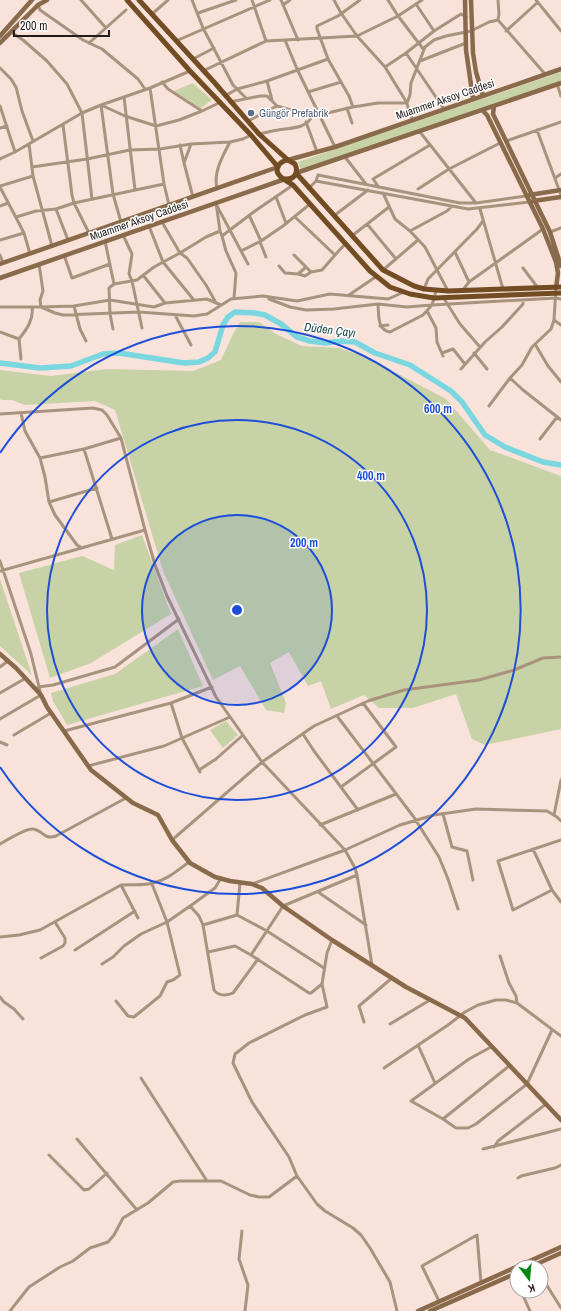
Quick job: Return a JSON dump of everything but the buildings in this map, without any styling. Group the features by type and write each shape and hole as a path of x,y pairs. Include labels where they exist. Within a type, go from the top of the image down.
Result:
{"main road":[{"path":"127,0 190,71 251,135 278,167 278,173 293,185 370,271 390,287 419,296 434,298 558,292"},
{"path":"139,0 259,134 288,160 295,164 296,173 293,178 285,179"},
{"path":"278,167 281,163 288,160"},
{"path":"296,173 383,270 414,286 436,291 538,288 558,292"}],"street":[{"path":"1,33 32,0 38,5 40,10 89,43 102,49 138,79 145,89"},
{"path":"0,43 38,5 46,0"},
{"path":"81,0 106,28"},
{"path":"152,14 168,0"},
{"path":"192,0 203,28 233,85 246,98"},
{"path":"198,13 236,0"},
{"path":"252,0 266,41"},
{"path":"176,41 270,0"},
{"path":"281,0 298,40"},
{"path":"283,5 290,0"},
{"path":"334,0 341,14 357,36 385,67 407,103 413,120"},
{"path":"353,107 349,96 328,59 320,39 317,26 341,14 360,0"},
{"path":"388,0 398,16 424,50"},
{"path":"203,71 266,41 357,36 398,16 422,0"},
{"path":"465,0 468,31 476,72 483,96"},
{"path":"471,0 466,43 473,99"},
{"path":"498,0 498,20 545,74"},
{"path":"506,31 537,1 561,31"},
{"path":"416,4 434,31"},
{"path":"89,43 126,10"},
{"path":"385,67 406,53 418,42 461,14 466,17"},
{"path":"407,103 410,95 411,83 425,47 434,40 468,31 489,22 498,20"},
{"path":"11,32 23,40 47,61 67,84 82,113 92,199"},
{"path":"285,40 334,147"},
{"path":"420,61 466,43"},
{"path":"193,59 214,48"},
{"path":"406,53 444,109"},
{"path":"225,96 237,89 267,81 328,59"},
{"path":"0,68 11,79 16,87 22,111 33,141"},
{"name":"Muammer Aksoy Caddesi","path":"288,160 334,147 561,69"},
{"path":"0,158 15,152 82,113 150,88 190,71"},
{"path":"267,81 272,100"},
{"path":"162,82 168,89 202,111"},
{"path":"308,92 341,82"},
{"path":"559,84 561,96"},
{"name":"Muammer Aksoy Caddesi","path":"296,173 559,84"},
{"path":"150,88 164,184 169,205"},
{"path":"230,102 246,98 267,96 277,106 312,116 378,103 407,103"},
{"path":"124,97 135,190"},
{"path":"101,105 126,116 156,126 179,120 220,102"},
{"path":"101,105 113,194 121,222"},
{"path":"0,106 15,152"},
{"path":"247,121 277,106"},
{"path":"494,106 493,114 559,252 561,266"},
{"path":"347,108 352,123"},
{"path":"482,110 487,115 543,229 556,262 558,273 558,292 554,320 551,329 535,344 522,365 489,406"},
{"path":"259,134 295,128 311,119 312,116"},
{"path":"306,122 317,152"},
{"path":"506,141 561,122"},
{"path":"63,125 72,195 89,233"},
{"path":"0,128 7,126"},
{"path":"537,130 560,193"},
{"path":"420,132 476,203"},
{"path":"32,167 87,159 130,150 160,149 180,145 230,142 243,139 251,135"},
{"path":"217,188 215,181 222,158 230,142"},
{"path":"418,188 449,169 500,143"},
{"path":"29,144 34,176 52,246"},
{"path":"184,163 191,144"},
{"path":"378,186 373,179 430,144"},
{"path":"180,145 192,197"},
{"path":"345,157 366,184"},
{"name":"Muammer Aksoy Caddesi","path":"2,264 278,167"},
{"path":"310,187 316,181 318,174 460,203 476,203 532,195 560,193"},
{"path":"555,178 561,174"},
{"path":"30,254 24,233 0,186 34,176"},
{"name":"Muammer Aksoy Caddesi","path":"0,278 285,179"},
{"path":"316,181 468,209 480,209 529,202 560,193"},
{"path":"16,217 42,210 56,209 74,202 164,184"},
{"path":"222,236 293,185"},
{"path":"335,215 368,190"},
{"path":"383,193 395,220 425,247 448,291"},
{"path":"276,197 286,223"},
{"path":"0,206 8,203"},
{"path":"216,204 248,264"},
{"path":"216,204 220,231 226,251 236,272 234,298"},
{"path":"241,251 261,241 310,204"},
{"path":"353,235 389,207"},
{"path":"410,232 451,207"},
{"path":"56,209 68,240"},
{"path":"480,209 503,289"},
{"path":"250,215 261,241 266,258"},
{"path":"294,217 335,255"},
{"path":"424,289 428,279 477,230 484,221"},
{"path":"162,222 180,253 188,258 206,285 215,302"},
{"path":"367,224 396,259"},
{"path":"149,226 163,262 193,300"},
{"path":"550,232 561,228"},
{"path":"462,291 469,282 543,229"},
{"path":"113,329 110,312 109,288 114,284 137,280 206,236 220,231"},
{"path":"0,240 24,233"},
{"path":"123,235 132,254 129,274 132,281 142,328"},
{"path":"383,270 418,240"},
{"path":"105,241 114,284"},
{"path":"279,266 285,273 305,276 311,272 322,270 346,243"},
{"path":"455,252 469,282"},
{"path":"0,255 2,264"},
{"path":"294,255 311,272"},
{"path":"64,256 72,278 110,264"},
{"path":"39,264 43,291 40,300 41,308"},
{"path":"298,274 306,266"},
{"path":"523,268 538,288"},
{"path":"143,275 165,303"},
{"path":"348,296 377,276"},
{"path":"378,304 380,326 385,331 390,332 423,315 432,305 436,291"},
{"path":"41,308 63,315 139,312 194,316 207,314 234,298 263,296 297,301 330,294 388,299 404,292"},
{"path":"558,292 561,299"},
{"path":"263,296 290,307 306,310 334,309 378,304 407,307 523,300 558,292"},
{"path":"443,297 460,324 480,347"},
{"path":"0,307 41,308 74,306 110,300 154,307 165,303 207,299 221,305"},
{"path":"461,369 474,353 502,327 523,304 523,300"},
{"path":"74,306 86,341"},
{"path":"21,359 19,339 28,327 32,315 32,308"},
{"path":"426,311 436,328 442,355 453,349 465,364"},
{"path":"175,315 191,345"},
{"path":"554,320 561,325"},
{"path":"380,326 388,325"},
{"path":"0,332 19,339"},
{"path":"535,344 548,366 561,382"},
{"path":"474,353 487,369"},
{"path":"510,378 561,420"},
{"path":"0,414 93,408 102,410 111,420 121,438 155,565 167,596 216,696 262,762 345,850 355,868 372,965"},
{"path":"21,413 25,431 40,458 50,502 55,515 77,545 82,548"},
{"path":"540,439 557,417"},
{"path":"40,458 121,438"},
{"path":"84,448 112,538"},
{"path":"50,502 97,488"},
{"path":"1,571 112,538 145,530"},
{"path":"0,561 1,571 31,654 37,688"},
{"path":"37,688 53,685 115,667 179,619"},
{"path":"0,654 37,688 51,713 88,766 126,798 158,815 172,840 189,862 203,871 221,878 252,884 262,888 283,906 332,940 392,978 468,1022 561,1120"},
{"path":"172,840 262,762 314,726 363,703 404,690 479,680 514,670 543,658 561,657"},
{"path":"0,667 8,661"},
{"path":"0,693 26,678"},
{"path":"64,731 124,714 171,703 212,687"},
{"path":"0,719 41,695"},
{"path":"171,703 182,738 200,771 243,735"},
{"path":"341,787 396,747 363,703"},
{"path":"14,735 51,713"},
{"path":"336,716 416,820 444,866 458,909"},
{"path":"88,766 164,746 230,717"},
{"path":"303,734 358,810"},
{"path":"0,742 7,745"},
{"path":"554,815 561,780"},
{"path":"320,825 396,794"},
{"path":"0,844 30,829 35,830 46,837 56,836 126,798"},
{"path":"252,884 345,850 416,820 443,814 476,809 547,811 561,821"},
{"path":"443,814 452,847 467,851 473,880"},
{"path":"552,890 513,910 498,861 561,840"},
{"path":"533,849 552,890 561,902"},
{"path":"0,937 20,935 40,930 121,885 152,884 165,879 189,862"},
{"path":"251,955 283,906 357,875"},
{"path":"102,964 141,934 167,922 215,888 221,878"},
{"path":"237,915 240,882"},
{"path":"116,1001 128,1016 134,1017 160,996 167,982 180,975 167,922 152,884"},
{"path":"121,885 138,918"},
{"path":"318,892 366,925"},
{"path":"190,906 197,914 203,925 214,990 218,994 228,994 233,992 258,959"},
{"path":"75,950 134,911"},
{"path":"203,925 237,915 267,931 324,968"},
{"path":"41,958 65,944 65,938 55,922"},
{"path":"332,940 327,953 322,984 327,1007 249,1043 235,1054 233,1063 252,1102 289,1157 297,1176 310,1195 321,1208 353,1228 370,1248 390,1282 397,1311"},
{"path":"208,952 236,946 309,993 322,984"},
{"path":"500,956 517,1003"},
{"path":"364,1022 360,1006 392,978"},
{"path":"0,997 14,1009 23,1020"},
{"path":"390,1024 430,1000"},
{"path":"384,1068 459,1016 478,1006 496,1000 506,1000 517,1003 561,1036"},
{"path":"492,1047 469,1059 410,1101 456,1128 471,1127 527,1084 552,1030"},
{"path":"418,1045 435,1083"},
{"path":"443,1119 509,1066"},
{"path":"141,1078 207,1181"},
{"path":"494,1147 498,1141 546,1104"},
{"path":"483,1149 561,1129"},
{"path":"77,1139 137,1210"},
{"path":"49,1155 85,1190 89,1189 107,1173"},
{"path":"518,1178 561,1166"},
{"path":"10,1311 29,1287 60,1267 73,1261 90,1248 108,1242 114,1235 123,1218 148,1203 173,1182 221,1181 250,1195 269,1197 297,1176"},
{"path":"242,1231 239,1259 248,1285 245,1311"},
{"path":"439,1301 422,1266 476,1235 481,1283"},
{"path":"544,1259 561,1249"},
{"path":"547,1259 561,1253"},
{"path":"418,1311 481,1283 509,1273"},
{"path":"430,1311 509,1277"},
{"path":"549,1289 561,1308"},
{"path":"525,1299 530,1311"}],"green space":[{"path":"561,72 561,81 301,170 298,162"},
{"path":"193,83 212,100 201,108 174,91"},
{"path":"240,322 259,322 276,334 302,346 339,348 366,357 446,399 490,450 561,476 561,729 485,745 472,739 456,694 413,708 379,708 364,695 331,709 321,681 308,686 289,652 270,663 286,703 284,713 266,710 240,666 213,680 163,571 115,410 95,401 25,405 12,400 0,399 0,370 51,376 107,369 193,371 221,360"},
{"path":"142,535 171,614 91,663 50,678 19,573 82,556 114,570 115,545"},
{"path":"0,579 32,675 0,646"},
{"path":"178,629 203,686 67,725 53,701 51,693 115,674"},
{"path":"226,721 238,735 223,748 210,730"}],"waterway":[{"name":"Düden Çayı","path":"0,363 40,368 71,366 103,354 119,353 184,363 199,362 208,358 215,352 223,325 228,317 235,312 255,313 265,315 281,324 297,337 325,343 341,341 355,342 375,353 410,365 451,391 462,402 485,435 505,447 543,462 561,465"}],"place":[{"name":"Güngör Prefabrik","path":"251,113"}]}
